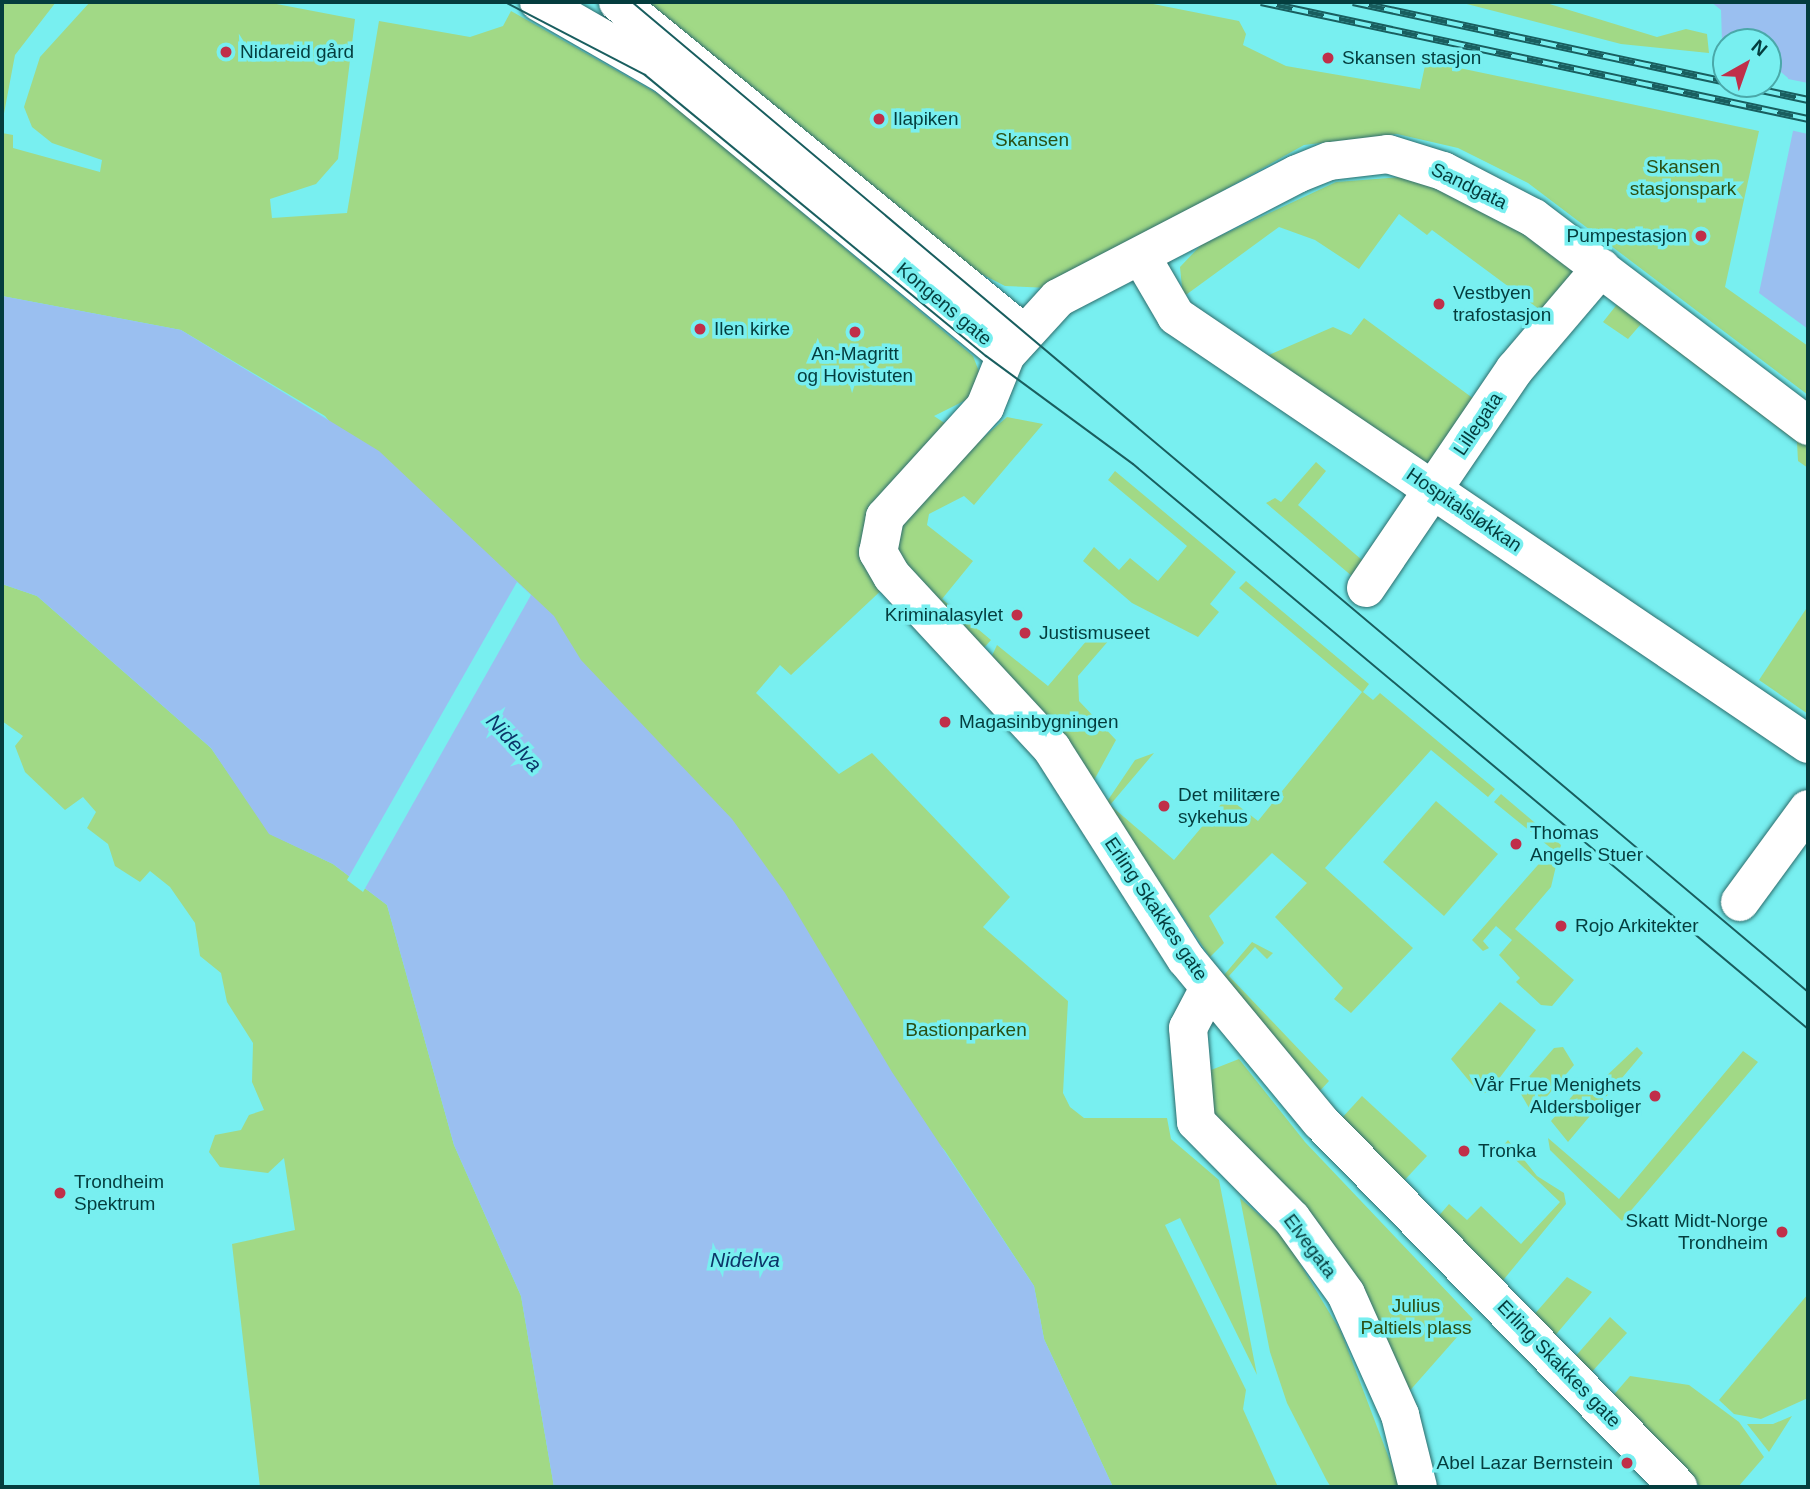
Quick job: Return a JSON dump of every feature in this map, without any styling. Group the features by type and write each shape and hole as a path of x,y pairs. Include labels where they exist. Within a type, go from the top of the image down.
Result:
{"street":[{"name":"Kongens gate","path":"539,2 666,75 1015,344"},
{"name":"Kongens gate","path":"618,2 1015,344"},
{"name":"Sandgata","path":"1015,344 1058,298 1149,270 1297,174 1329,161 1388,154 1443,171 1534,218 1808,426"},
{"name":"Lillegata","path":"1366,588 1516,369 1601,268"},
{"name":"Hospitalsløkkan","path":"1149,270 1176,316 1808,744"},
{"name":"Erling Skakkes gate","path":"1015,344 985,407 885,517 878,552 892,576 1052,748 1209,988 1321,1122 1678,1487"},
{"path":"1740,902 1808,809"},
{"name":"Elvegata","path":"1209,988 1188,1028 1196,1122 1292,1219 1346,1294 1400,1415 1418,1487"}],"green space":[{"path":"2,2 56,2 15,55 2,124"},
{"name":"Bastionparken","path":"90,2 266,2 355,19 338,159 316,184 270,199 272,218 347,213 379,21 470,37 503,26 511,11 667,99 973,356 980,374 970,398 934,416 976,444 1007,417 1043,424 974,505 964,496 929,514 927,525 973,561 942,599 991,640 983,649 903,570 791,675 780,665 756,693 839,774 872,753 1010,897 983,927 1068,1001 1063,1093 1070,1107 1084,1118 1167,1118 1171,1139 1219,1180 1257,1375 1180,1218 1165,1225 1246,1390 1243,1409 1278,1487 1113,1487 1044,1339 1034,1286 945,1151 325,416 181,330 2,296 2,133 13,135 13,148 100,172 102,160 52,143 32,127 24,107 40,57"},
{"name":"Skansen","path":"648,2 1143,2 1239,21 1246,34 1243,45 1286,66 1420,89 1426,61 1759,131 1725,287 1808,346 1808,395 1528,183 1458,148 1397,134 1304,145 1049,288 1005,286 960,263"},
{"path":"1459,2 1543,2 1657,37 1686,29 1707,34 1709,53 1621,44"},
{"path":"1402,177 1429,182 1550,244 1576,274 1547,315 1432,230 1427,235 1399,214 1359,269 1315,240 1279,227 1183,297 1180,267 1201,245 1336,182"},
{"path":"1622,298 1808,437 1808,468 1798,461 1797,442 1641,324 1628,339 1603,322"},
{"path":"1364,318 1474,399 1430,465 1262,358 1333,327 1351,335"},
{"path":"1316,462 1326,471 1298,505 1362,560 1353,577 1266,503 1275,498 1281,502"},
{"path":"1115,471 1236,572 1210,604 1219,612 1198,637 1132,603 1083,561 1094,547 1119,570 1130,558 1158,581 1187,546 1108,480"},
{"path":"1246,581 1369,684 1363,692 1373,700 1380,693 1495,789 1488,797 1431,750 1325,868 1413,948 1351,1013 1334,999 1343,988 1275,917 1307,883 1272,853 1209,916 1224,943 1210,957 1106,803 1135,760 1154,753 1110,805 1174,860 1227,797 1258,821 1362,692 1239,588"},
{"path":"2,584 37,596 211,748 270,834 333,864 387,905 454,1145 521,1296 554,1487 260,1487 232,1244 295,1230 284,1158 268,1173 220,1167 209,1152 215,1135 241,1130 249,1115 264,1110 252,1082 253,1043 227,1002 221,973 200,956 195,923 170,887 150,871 140,882 115,866 108,844 87,828 96,812 83,797 65,810 25,772 15,746 23,736 2,721"},
{"path":"1808,606 1808,714 1759,680"},
{"path":"1094,632 1110,639 1078,676 1079,701 1116,740 1093,782 990,660 997,645 1048,686"},
{"path":"1501,794 1561,845 1551,887 1515,929 1574,980 1552,1006 1541,1005 1516,982 1520,978 1499,955 1512,940 1496,926 1483,941 1489,948 1483,951 1472,940 1552,849 1494,802"},
{"path":"1436,801 1498,854 1444,916 1383,862"},
{"path":"1252,942 1273,953 1267,959 1255,947 1229,976 1329,1081 1317,1094 1224,975"},
{"path":"1500,1002 1536,1030 1488,1093 1479,1093 1451,1059"},
{"path":"1563,1047 1574,1065 1537,1108 1529,1108 1518,1089 1554,1048"},
{"path":"1637,1047 1643,1053 1568,1142 1551,1121 1579,1088 1601,1081"},
{"path":"1743,1051 1758,1062 1622,1221 1550,1150 1548,1138 1619,1199"},
{"name":"Julius Paltiels plass","path":"1239,1059 1305,1142 1473,1319 1406,1395 1214,1118 1206,1085 1211,1070"},
{"path":"1362,1096 1427,1156 1401,1184 1341,1119"},
{"path":"1508,1140 1537,1176 1564,1193 1566,1204 1500,1284 1436,1219 1449,1204 1467,1220 1481,1206 1521,1244 1560,1202 1502,1147"},
{"path":"1240,1198 1284,1237 1341,1332 1400,1487 1331,1487 1327,1481 1287,1403 1270,1352"},
{"path":"1567,1277 1592,1292 1553,1338 1532,1317"},
{"path":"1808,1294 1808,1398 1761,1419 1734,1414 1719,1400"},
{"path":"1610,1317 1627,1333 1589,1375 1573,1359"},
{"path":"1630,1376 1689,1385 1739,1422 1764,1457 1738,1487 1701,1487 1611,1398"},
{"path":"1792,1416 1769,1452 1747,1424 1773,1424"}],"water":[{"path":"1711,2 1808,2 1808,329 1759,293 1793,131 1788,78 1782,73 1782,28 1722,28 1721,10"},
{"name":"Nidelva","path":"2,296 181,330 379,451 554,616 581,660 732,819 785,893 892,1072 1034,1286 1044,1339 1113,1487 554,1487 521,1296 454,1145 387,905 333,864 269,834 211,748 37,596 2,584"}],"pier":[{"path":"1783,78 1808,83 1808,134 1790,130"},
{"path":"517,582 531,595 363,892 347,880"}],"tram line":[{"path":"505,2 645,75 986,356 1133,464 1808,1029"},
{"path":"632,2 1808,992"}],"railway":[{"path":"1261,2 1808,119"},
{"path":"1353,2 1712,79"},
{"path":"1782,94 1808,100"}],"place":[{"name":"Nidareid gård","path":"226,52"},
{"name":"Skansen stasjon","path":"1328,58"},
{"name":"Ilapiken","path":"879,119"},
{"name":"Pumpestasjon","path":"1701,236"},
{"name":"Vestbyen trafostasjon","path":"1439,304"},
{"name":"Ilen kirke","path":"700,329"},
{"name":"An-Magritt og Hovistuten","path":"855,332"},
{"name":"Kriminalasylet","path":"1017,615"},
{"name":"Justismuseet","path":"1025,633"},
{"name":"Magasinbygningen","path":"945,722"},
{"name":"Det militære sykehus","path":"1164,806"},
{"name":"Thomas Angells Stuer","path":"1516,844"},
{"name":"Rojo Arkitekter","path":"1561,926"},
{"name":"Vår Frue Menighets Aldersboliger","path":"1655,1096"},
{"name":"Tronka","path":"1464,1151"},
{"name":"Trondheim Spektrum","path":"60,1193"},
{"name":"Skatt Midt-Norge Trondheim","path":"1782,1232"},
{"name":"Abel Lazar Bernstein","path":"1627,1463"}],"park label":[{"name":"Skansen stasjonspark","path":"1683,178"}]}
